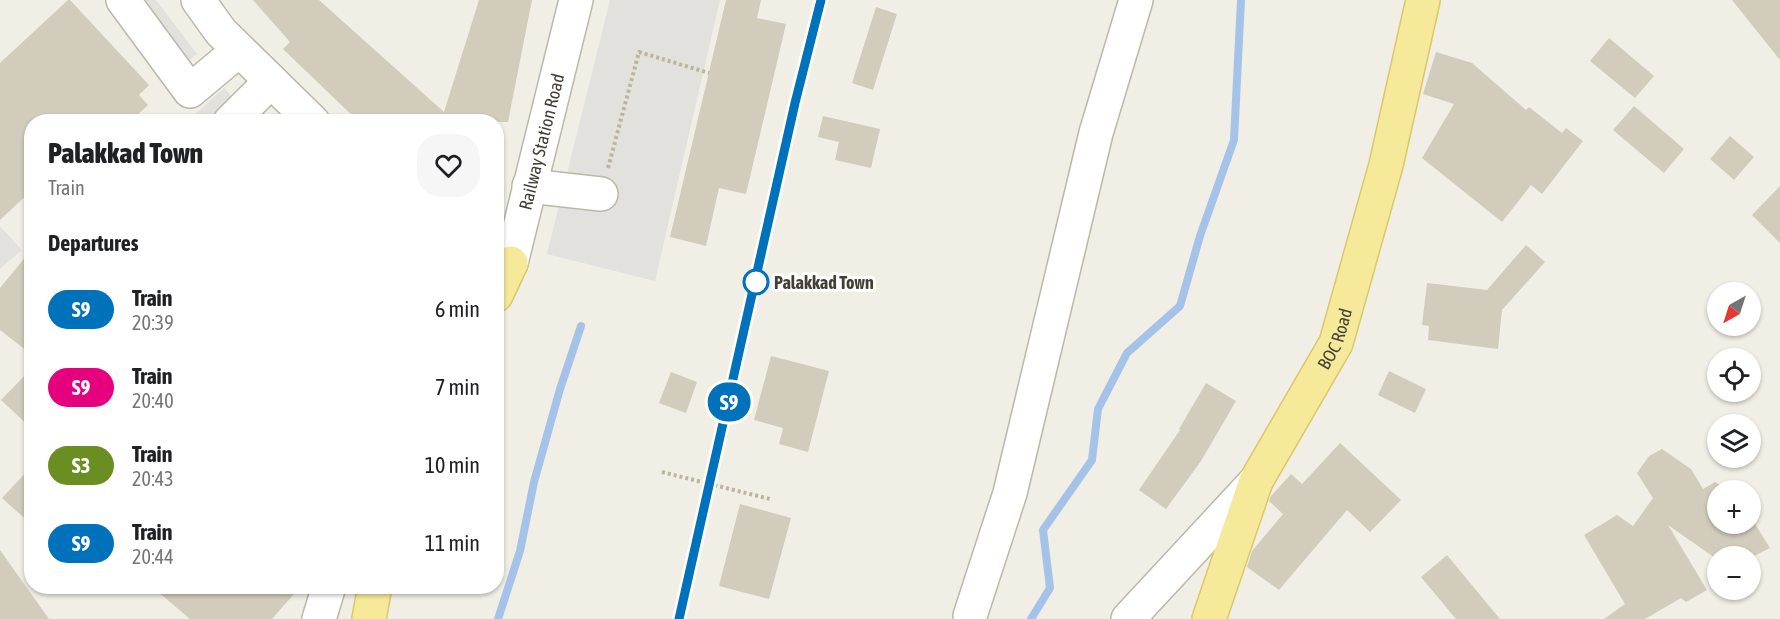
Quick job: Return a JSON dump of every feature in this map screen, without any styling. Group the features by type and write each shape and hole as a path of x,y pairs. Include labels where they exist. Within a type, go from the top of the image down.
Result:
{"main road":[{"name":"BOC Road","path":"1256,481 1336,343 1386,165 1423,0"},
{"path":"1209,619 1256,481"}],"street":[{"path":"123,0 190,91 239,50"},
{"path":"198,0 221,32 305,114"},
{"name":"Railway Station Road","path":"504,257 529,186 576,0"},
{"path":"970,616 1010,493 1096,133 1136,0"},
{"path":"238,114 271,81"},
{"path":"529,186 601,195"},
{"name":"BOC Road","path":"1128,619 1256,481"},
{"path":"319,619 327,594"}],"path":[{"path":"601,195 639,52 709,73"},
{"path":"662,472 770,499"}],"shaded area":[{"path":"106,0 156,0 197,54 168,78"},
{"path":"610,0 720,0 655,281 547,254"},
{"path":"224,88 248,114 195,114"},
{"path":"0,226 22,250 0,269"}],"building":[{"path":"70,0 149,85 139,95 148,105 138,114 24,114 24,198 0,220 0,63"},
{"path":"253,0 319,0 444,112 479,0 532,0 508,122 504,122 504,114 351,114 283,49 290,42"},
{"path":"726,0 761,0 757,18 786,24 746,194 719,188 706,246 670,237"},
{"path":"1732,0 1780,0 1780,60"},
{"path":"876,7 897,14 873,90 852,83"},
{"path":"1609,38 1654,76 1635,98 1590,61"},
{"path":"1436,52 1472,63 1526,110 1529,107 1562,133 1566,128 1583,141 1542,194 1531,185 1502,222 1422,158 1454,104 1423,94"},
{"path":"1634,106 1684,149 1664,173 1613,130"},
{"path":"823,116 880,129 871,168 835,160 839,142 818,137"},
{"path":"1730,136 1754,157 1734,180 1710,159"},
{"path":"1780,186 1780,243 1752,215"},
{"path":"1526,245 1545,262 1502,310 1498,349 1428,340 1429,326 1422,325 1427,283 1487,290"},
{"path":"24,259 24,349 0,330 0,288"},
{"path":"771,356 829,371 808,452 779,444 783,428 754,420"},
{"path":"1389,371 1426,389 1415,413 1378,395"},
{"path":"671,372 697,382 686,413 659,403"},
{"path":"24,376 24,422 1,400"},
{"path":"1206,383 1236,401 1201,461 1166,509 1139,490 1180,430"},
{"path":"1340,443 1401,500 1370,532 1347,510 1279,590 1247,567 1252,551 1283,514 1269,501 1271,496 1291,474 1302,484"},
{"path":"1662,449 1691,469 1703,489 1707,487 1707,534 1761,534 1770,548 1761,552 1761,546 1707,546 1707,552 1668,525 1707,590 1686,602 1681,598 1645,619 1604,619 1625,604 1584,535 1617,515 1633,526 1653,498 1637,473 1649,456"},
{"path":"24,475 24,518 2,498"},
{"path":"740,504 791,518 769,599 719,586"},
{"path":"0,550 24,584 24,594 31,594 49,619 0,619"},
{"path":"1447,555 1500,619 1456,619 1421,577"},
{"path":"160,594 294,594 272,619 190,619"}],"waterway":[{"path":"1031,619 1050,588 1043,530 1092,460 1098,409 1127,353 1180,306 1200,236 1234,140 1241,0"},
{"path":"498,619 520,551 534,482 560,389 581,326"}],"railway":[{"path":"679,619 795,103 821,0"}],"train":[{"name":"S9","path":"679,619 795,103 821,0"}],"place":[{"name":"Palakkad Town","path":"756,282"}]}
